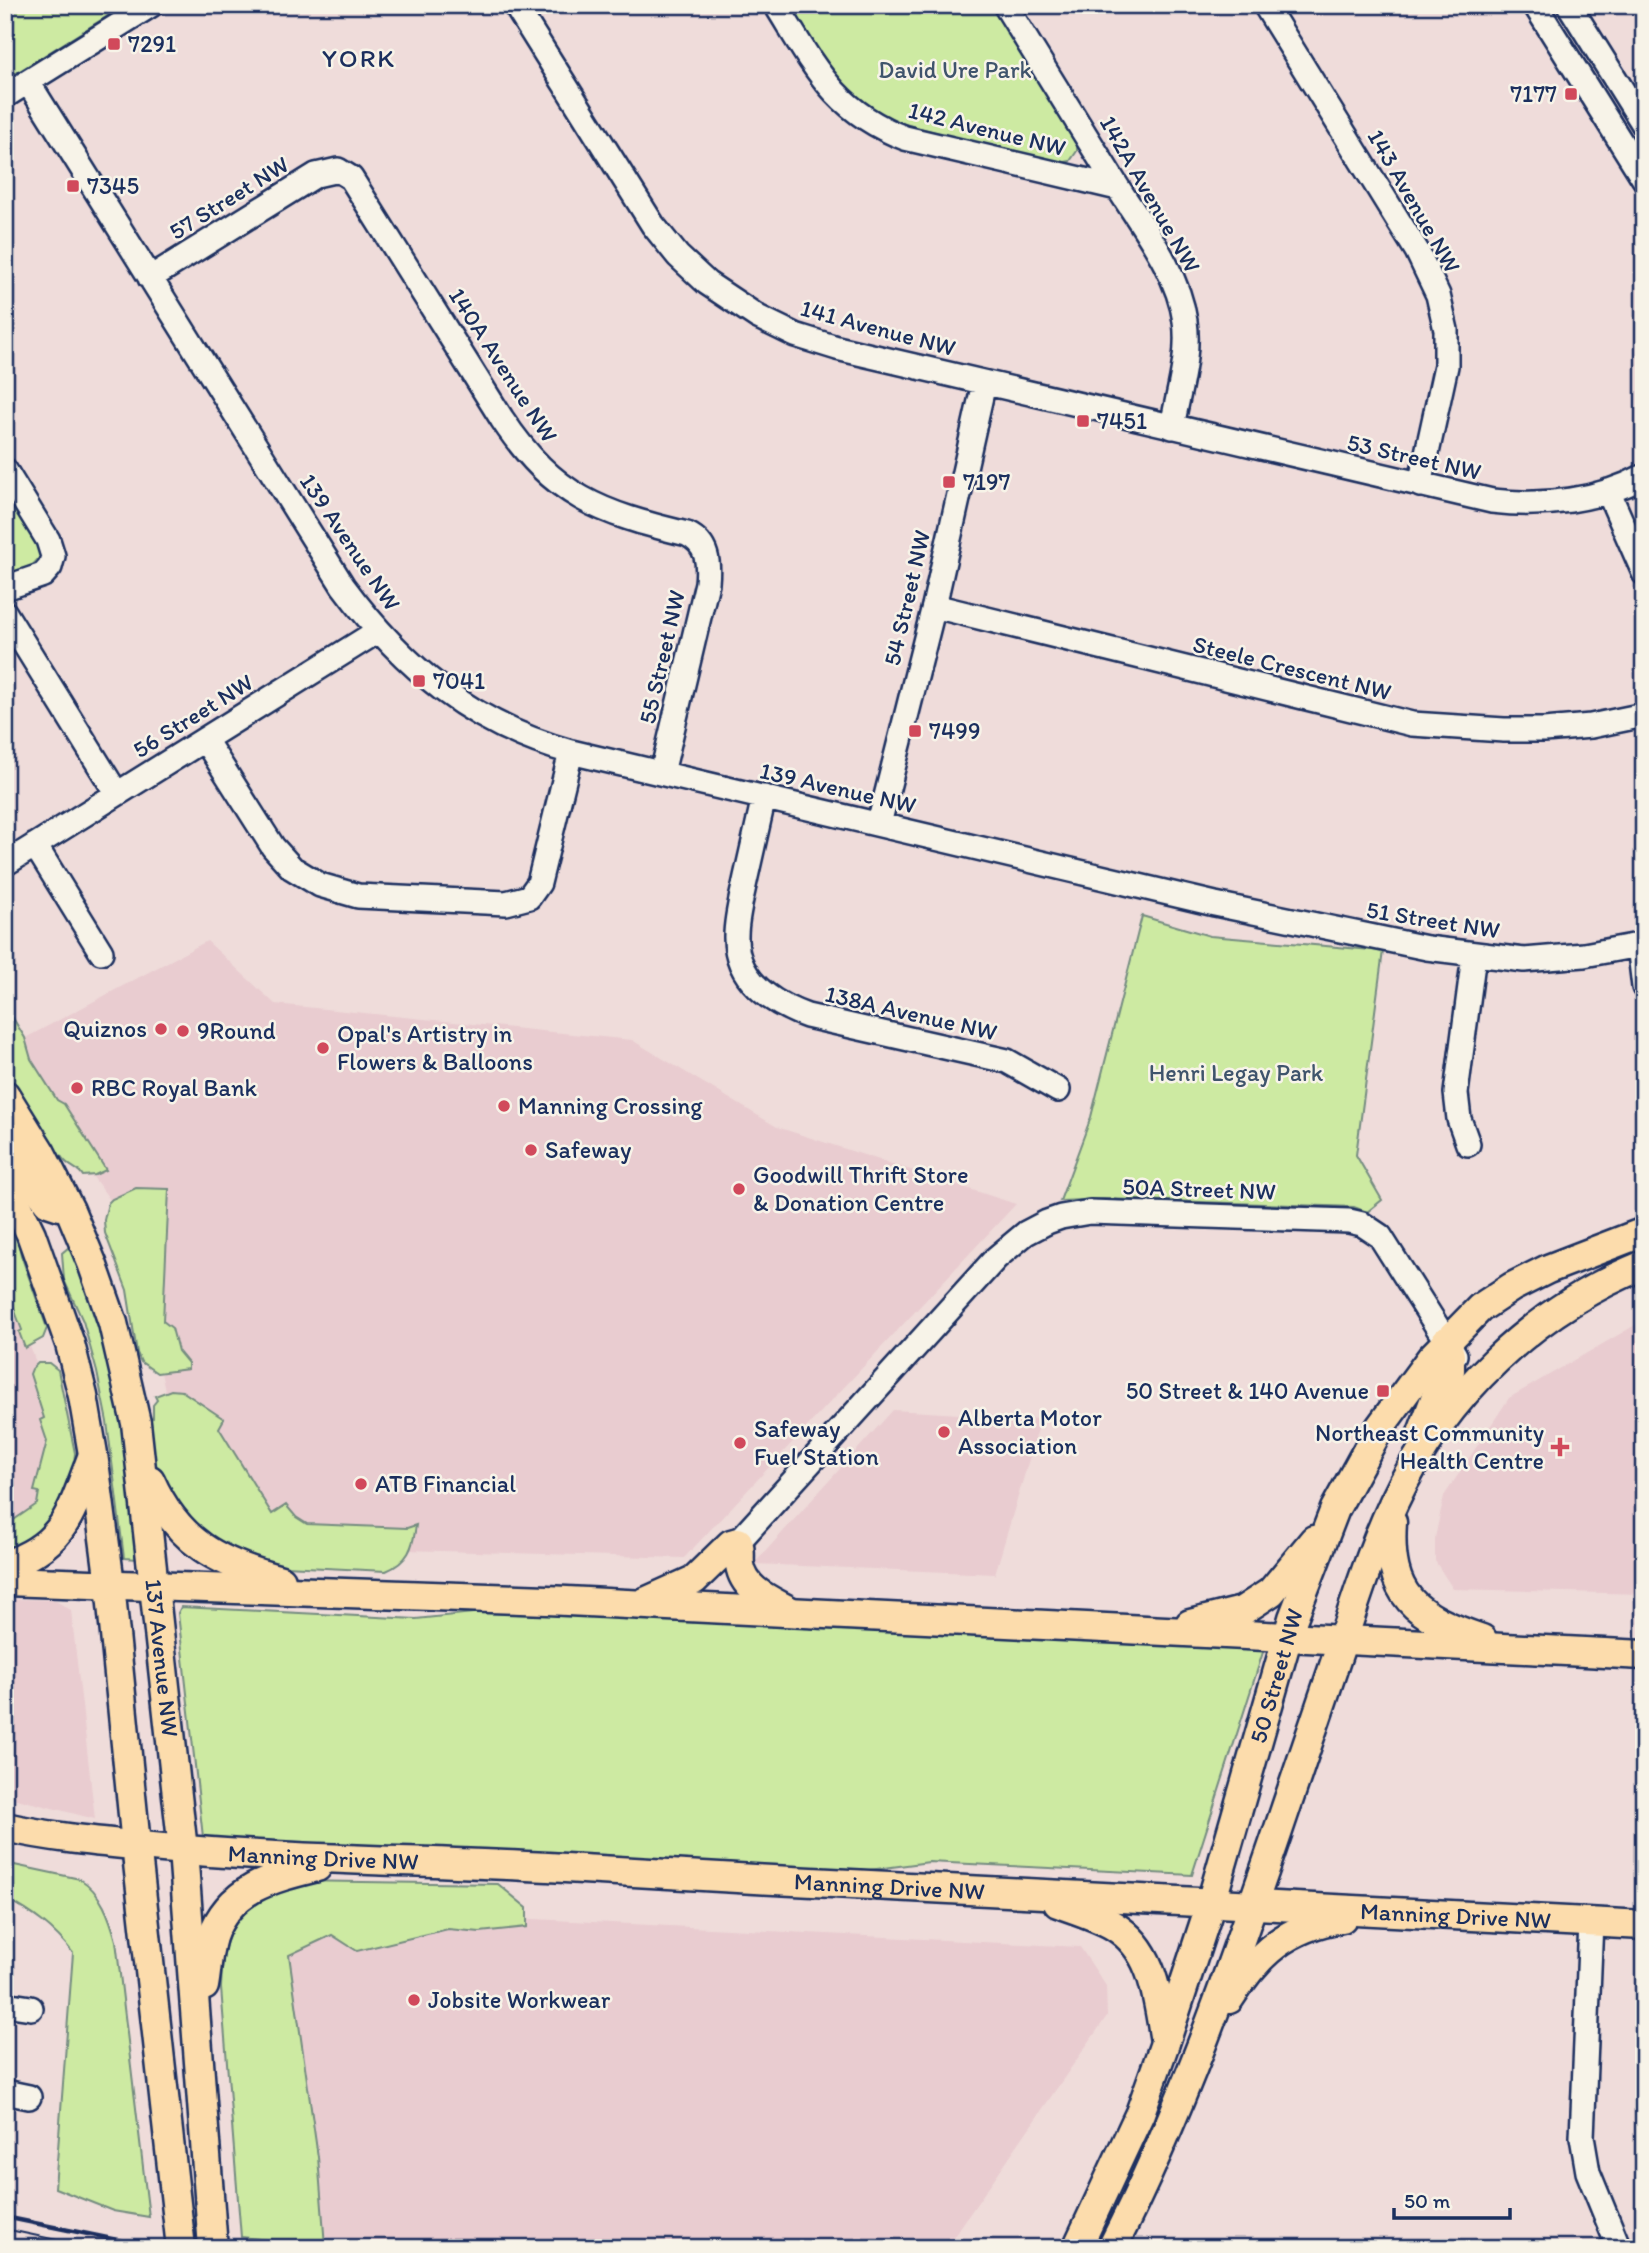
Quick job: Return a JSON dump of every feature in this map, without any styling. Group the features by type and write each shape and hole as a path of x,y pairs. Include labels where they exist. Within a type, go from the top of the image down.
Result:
{"main road":[{"name":"137 Avenue NW","path":"5,1095 41,1153 70,1210 113,1323 130,1388 142,1461 183,1850 213,2248"},
{"path":"5,1144 48,1202 70,1210"},
{"name":"137 Avenue NW","path":"5,1180 31,1234 71,1344 93,1454 110,1584 135,1845 181,2248"},
{"path":"31,1234 70,1210"},
{"name":"50 Street NW","path":"1077,2248 1140,2113 1165,2043 1211,1903 1287,1637 1335,1509 1380,1427 1404,1392 1446,1342 1480,1308 1512,1287 1569,1260 1644,1232"},
{"path":"1473,1384 1471,1371 1479,1353 1526,1309 1548,1293 1644,1237"},
{"name":"50 Street NW","path":"1112,2248 1172,2123 1208,2030 1366,1573 1397,1497 1429,1440 1473,1384 1518,1340 1540,1322 1591,1290 1644,1265"},
{"path":"1446,1342 1450,1355 1450,1371 1438,1391 1397,1497 1390,1549 1392,1562 1397,1579 1408,1597 1425,1615 1511,1649"},
{"path":"5,1566 43,1547 60,1532 75,1502 93,1454"},
{"path":"142,1461 160,1502 174,1521 218,1559 253,1572 325,1591"},
{"path":"1162,1631 1242,1611 1271,1592 1302,1556 1335,1509"},
{"path":"639,1605 694,1580 731,1544 738,1542 740,1567 751,1589 792,1612"},
{"path":"5,1581 325,1591 639,1605 1644,1655"},
{"name":"Manning Drive NW","path":"5,1827 75,1839 183,1850 343,1861 542,1867 1644,1925"},
{"path":"195,2020 212,1938 219,1921 235,1900 255,1886 272,1879 343,1861"},
{"path":"1037,1895 1112,1926 1139,1948 1154,1981 1165,2043"},
{"path":"1208,2030 1242,1979 1277,1942 1319,1922 1384,1911"}],"street":[{"path":"5,96 151,5"},
{"name":"141 Avenue NW","path":"515,5 653,225 678,256 707,283 758,317 818,343 1172,427"},
{"name":"142 Avenue NW","path":"776,5 829,88 852,109 884,130 905,138 1118,188"},
{"name":"142A Avenue NW","path":"1005,5 1164,265 1180,302 1186,335 1172,427"},
{"name":"143 Avenue NW","path":"1265,5 1417,251 1438,295 1446,330 1446,366 1420,485"},
{"path":"1644,125 1569,5 1540,13 1644,179"},
{"name":"139 Avenue NW","path":"28,82 336,575 378,631 426,678 464,705 535,741 571,752 1215,904"},
{"name":"57 Street NW","path":"150,278 316,175 324,171 338,170"},
{"name":"140A Avenue NW","path":"338,170 346,172 356,183 502,419 528,454 559,484 590,504 617,516 687,534 695,538 706,552"},
{"name":"54 Street NW","path":"879,824 934,606 984,383"},
{"name":"53 Street NW","path":"1172,427 1475,498 1508,503 1559,502 1608,491 1644,476"},
{"path":"5,470 52,551 50,567 43,575 5,588"},
{"path":"1608,491 1644,573"},
{"name":"55 Street NW","path":"662,773 707,583 706,552"},
{"name":"Steele Crescent NW","path":"934,606 1412,724 1544,730 1591,726 1644,715"},
{"path":"5,613 117,794"},
{"name":"56 Street NW","path":"5,864 378,631"},
{"path":"205,740 272,847 292,868 320,885 371,897 506,903 529,897 535,890 571,752"},
{"name":"138A Avenue NW","path":"764,797 743,890 736,939 741,960 755,985 773,1002 807,1016 1007,1061 1058,1090"},
{"path":"36,845 101,952"},
{"name":"51 Street NW","path":"1215,904 1380,939 1474,955 1524,960 1550,959 1641,945"},
{"path":"1641,945 1644,987"},
{"path":"1468,1143 1459,1119 1456,1093 1474,955"},
{"name":"50A Street NW","path":"738,1542 996,1258 1026,1233 1061,1217 1106,1212 1349,1220 1372,1229 1384,1243 1446,1342"},
{"path":"1446,1342 1473,1384"},
{"path":"1591,1922 1582,2137 1588,2172 1619,2248"},
{"path":"5,2004 31,2008"},
{"path":"5,2092 29,2098"}],"shaded area":[{"path":"207,941 275,1004 632,1040 777,1127 1016,1204 684,1558 268,1546 168,1403 126,1221 90,1173 14,1044"},
{"path":"5,1279 44,1384 52,1476 37,1505 5,1533"},
{"name":"Northeast Community Health Centre","path":"1644,1320 1644,1594 1453,1589 1435,1561 1435,1538 1444,1496 1509,1398"},
{"path":"893,1410 1041,1419 995,1574 754,1564"},
{"path":"5,1599 54,1600 71,1610 95,1819 5,1796"},
{"path":"302,1907 1080,1947 1106,1986 1107,2016 946,2248 374,2248 268,2224 262,1933"}],"green space":[{"path":"5,5 125,5 5,80"},
{"name":"David Ure Park","path":"789,5 993,5 1077,139 1077,151 1070,161 1056,164 882,118 855,100 834,77"},
{"path":"5,492 38,544 40,557 30,568 5,574"},
{"name":"Henri Legay Park","path":"1142,916 1210,936 1383,951 1356,1155 1382,1200 1367,1212 1354,1207 1103,1199 1060,1201 1091,1117"},
{"path":"5,1005 25,1038 31,1059 57,1100 64,1104 106,1170 83,1176 61,1156 56,1159 5,1076"},
{"path":"136,1188 169,1189 163,1321 172,1328 178,1351 188,1363 188,1369 157,1373 141,1362 137,1353 127,1290 105,1233 104,1220 108,1203 112,1199"},
{"path":"5,1201 13,1218 21,1255 47,1328 43,1338 25,1348 19,1332 22,1330 5,1284"},
{"path":"69,1247 80,1254 125,1411 138,1559 124,1558 107,1422 97,1372 83,1321 64,1280 62,1253"},
{"path":"38,1363 49,1363 58,1370 75,1453 72,1483 59,1522 5,1553 5,1526 37,1504 39,1492 34,1491 47,1441 40,1420 44,1418 30,1374"},
{"path":"171,1390 182,1391 224,1419 219,1428 272,1514 286,1505 296,1517 307,1524 407,1528 416,1525 413,1541 404,1559 386,1571 265,1565 192,1528 162,1486 147,1420 153,1418 153,1405 157,1400 155,1396"},
{"path":"181,1607 416,1619 520,1608 1264,1649 1192,1875 929,1862 854,1872 252,1845 203,1837 178,1613"},
{"path":"5,1863 80,1879 94,1891 108,1915 116,1941 149,2217 113,2211 55,2188 73,1953 42,1922 5,1898"},
{"path":"294,1881 498,1884 527,1908 527,1927 480,1932 448,1929 357,1951 332,1935 289,1955 318,2157 325,2246 241,2237 221,1988 225,1946 247,1899"}],"tram line":[{"path":"5,2229 94,2248"},
{"path":"5,2240 42,2248"}],"railway":[{"path":"5,2217 156,2248"}],"place":[{"name":"7291","path":"114,44"},
{"name":"7177","path":"1571,94"},
{"name":"7345","path":"73,186"},
{"name":"7451","path":"1083,421"},
{"name":"7197","path":"949,482"},
{"name":"7041","path":"419,681"},
{"name":"7499","path":"915,731"},
{"name":"Quiznos","path":"161,1029"},
{"name":"9Round","path":"183,1031"},
{"name":"Opal's Artistry in Flowers & Balloons","path":"323,1048"},
{"name":"RBC Royal Bank","path":"77,1088"},
{"name":"Manning Crossing","path":"504,1106"},
{"name":"Safeway","path":"531,1150"},
{"name":"Goodwill Thrift Store & Donation Centre","path":"739,1189"},
{"name":"50 Street & 140 Avenue","path":"1383,1391"},
{"name":"Alberta Motor Association","path":"944,1432"},
{"name":"Safeway Fuel Station","path":"740,1443"},
{"name":"Northeast Community Health Centre","path":"1560,1447"},
{"name":"ATB Financial","path":"361,1484"},
{"name":"Jobsite Workwear","path":"414,2000"}],"district":[{"name":"YORK","path":"359,58"}]}
